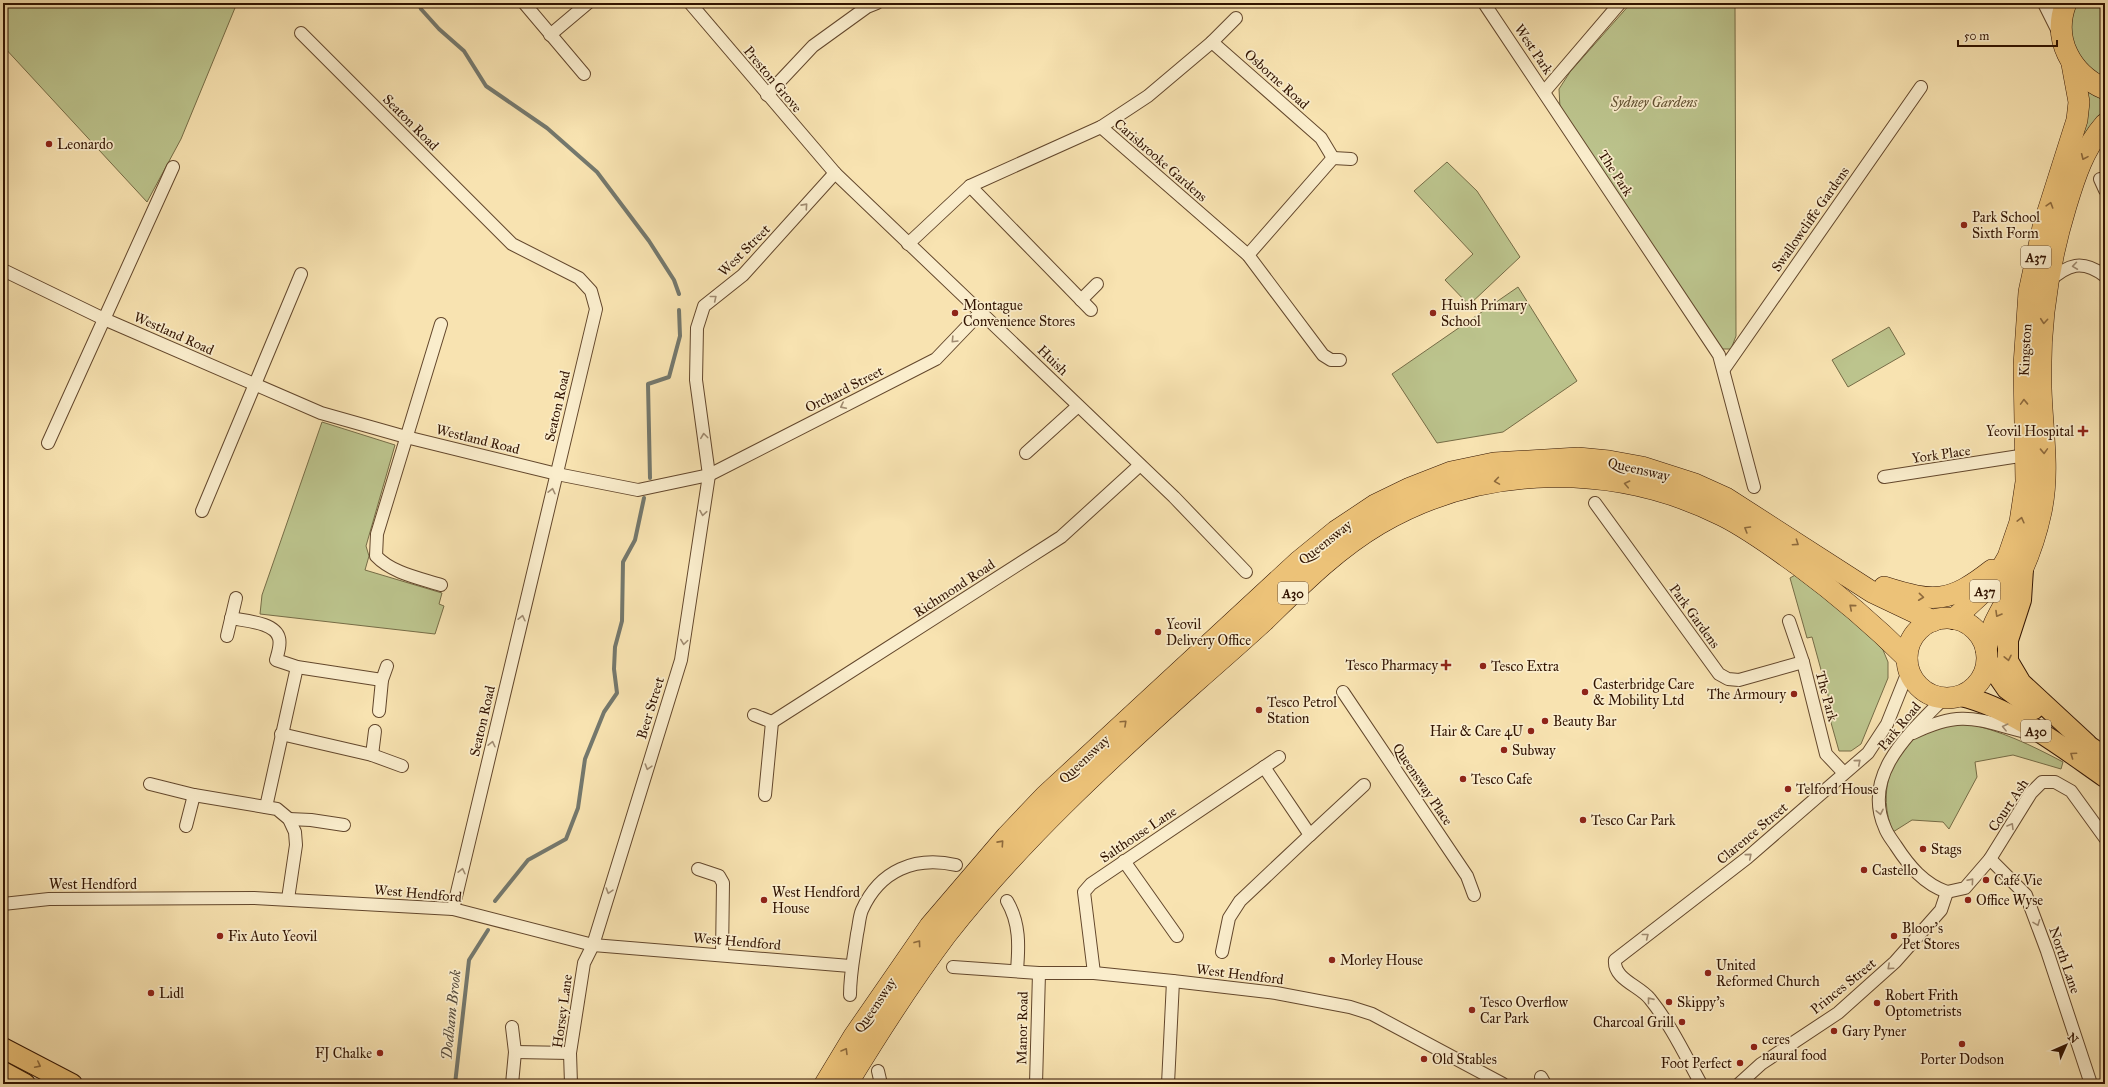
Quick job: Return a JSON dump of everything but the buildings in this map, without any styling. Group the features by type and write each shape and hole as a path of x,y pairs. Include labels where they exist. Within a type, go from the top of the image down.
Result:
{"highway":[{"name":"A37","path":"2066,3 2061,33 2065,50 2072,64 2088,80 2105,89"},
{"name":"Kingston","path":"1954,619 2016,561 2015,541 2024,508 2026,482 2023,384 2027,310 2040,238 2077,120 2079,102 2072,64"},
{"name":"Kingston","path":"1987,654 1993,622 2016,561 2040,519 2045,482 2041,366 2048,282 2058,233 2076,173 2087,149 2105,124"},
{"name":"Queensway","path":"825,1084 854,1036 930,926 966,883 1045,796 1298,562 1336,531 1375,505 1410,488 1451,472 1494,463 1578,458 1642,466 1694,484 1726,498 1892,603 1933,621"},
{"name":"Queensway","path":"847,1084 908,987 948,934 1022,848 1058,810 1125,745 1263,622 1312,575 1347,545 1379,524 1411,507 1478,484 1517,478 1562,477 1622,482 1652,489 1719,514 1748,530 1821,582 1882,632 1908,663"},
{"path":"1844,574 1906,595 1936,598 1947,596 1968,587 2016,561"},
{"path":"1954,619 1971,626 1980,636 1987,654 1986,669 1977,686 1952,697 1932,695 1922,689 1914,680 1908,663 1912,638 1919,630 1933,621 1954,619"}],"main road":[{"path":"2016,561 2021,600 2008,640 2008,661 2021,682 2087,744"},
{"name":"A30","path":"1987,654 2007,689 2105,757"},
{"name":"A30","path":"1952,697 1985,703 2043,735 2105,777"},
{"path":"3,1048 72,1084"},
{"path":"3,1072 25,1084"}],"street":[{"path":"524,3 584,74"},
{"path":"550,35 588,3"},
{"name":"Preston Grove","path":"690,3 835,173"},
{"path":"767,95 813,46 867,7 877,3"},
{"name":"West Park","path":"1484,3 1544,92"},
{"path":"1544,92 1620,3"},
{"path":"2046,3 2061,33"},
{"path":"1100,127 1148,96 1212,42 1236,18"},
{"name":"Seaton Road","path":"301,33 512,244 579,278 591,291 596,309 453,909"},
{"name":"Osborne Road","path":"1212,42 1321,138 1333,158"},
{"name":"Swallowcliffe Gardens","path":"1724,370 1921,87"},
{"name":"The Park","path":"1544,92 1719,355 1754,487"},
{"name":"Carisbrooke Gardens","path":"908,244 970,186 1100,127 1248,255 1323,355 1331,360 1340,360"},
{"path":"1248,255 1333,158 1351,159"},
{"path":"48,443 173,166"},
{"name":"Huish","path":"835,173 1140,464 1246,572"},
{"name":"West Street","path":"709,475 696,380 697,328 704,306 743,275 835,173"},
{"path":"970,186 1091,310"},
{"path":"2048,282 2067,268 2079,265 2091,267 2105,276"},
{"name":"Westland Road","path":"3,270 104,319 253,385 321,413 406,437 556,474 638,490 709,475"},
{"path":"202,511 253,385 302,274"},
{"path":"1081,300 1097,284"},
{"name":"Orchard Street","path":"709,475 936,359 980,312"},
{"path":"441,324 377,534 376,556 383,564 394,569 441,585"},
{"path":"1026,452 1078,406"},
{"name":"York Place","path":"1884,477 2026,455"},
{"name":"Richmond Road","path":"772,722 1061,537 1140,464"},
{"name":"Beer Street","path":"593,945 681,660 709,475"},
{"name":"Park Gardens","path":"1595,503 1719,674 1728,679 1739,680 1802,662"},
{"path":"227,636 236,598"},
{"path":"231,618 271,628 277,633 280,640 276,660 298,666 382,680"},
{"name":"The Park","path":"1789,621 1802,662 1826,754 1844,773"},
{"name":"Clarence Street","path":"1701,1084 1673,1032 1650,999 1618,974 1614,966 1615,960 1747,858 1868,753 1887,724 1908,663"},
{"path":"266,808 281,734 298,666"},
{"path":"379,711 382,680 386,666"},
{"name":"Queensway Place","path":"1343,692 1467,876 1474,895"},
{"name":"Park Road","path":"1947,892 1931,886 1905,860 1885,828 1879,809 1879,791 1885,768 1908,736 1952,697"},
{"path":"754,716 772,722 765,796"},
{"path":"1908,736 1941,721 1965,718 1981,720 2043,735"},
{"path":"372,755 375,731"},
{"path":"281,734 372,755 402,766"},
{"name":"Salthouse Lane","path":"1094,974 1084,892 1090,884 1279,757"},
{"path":"1264,767 1310,835"},
{"name":"Court Ash","path":"1990,859 2031,793 2042,782 2055,782 2071,791 2105,838"},
{"path":"150,784 194,795 277,809 289,819 295,832 296,845 288,899"},
{"path":"1222,952 1229,918 1240,901 1364,785"},
{"path":"186,826 194,795"},
{"path":"289,819 311,820 344,825"},
{"path":"1947,892 1965,888 1990,859"},
{"name":"North Lane","path":"1990,859 2026,895 2047,951 2091,1084"},
{"path":"850,995 850,966 861,911 871,893 886,878 904,867 923,862 938,861 956,865"},
{"path":"1124,861 1177,936"},
{"path":"698,869 719,876 723,883 722,955"},
{"name":"Princes Street","path":"1739,1084 1761,1064 1838,1013 1895,962 1941,910 1947,892"},
{"name":"West Hendford","path":"3,904 48,899 288,899 453,909 593,945 850,966"},
{"path":"1007,902 1013,912 1019,942 1017,970"},
{"name":"Horsey Lane","path":"571,1084 570,1053 584,963 593,945"},
{"name":"West Hendford","path":"953,967 1017,970 1039,973 1094,974 1173,981 1352,1003 1503,1084"},
{"name":"Manor Road","path":"1036,1084 1039,973"},
{"path":"1168,1084 1173,981"},
{"path":"512,1027 515,1052 512,1084"},
{"path":"515,1052 570,1053"},
{"path":"878,1072 881,1084"}],"green space":[{"path":"3,3 237,3 181,139 147,202 3,46"},
{"name":"Sydney Gardens","path":"1631,3 1735,3 1736,336 1731,349 1722,349 1560,108 1559,89 1570,72"},
{"path":"2076,3 2105,3 2105,79 2091,70 2076,51 2071,35 2070,24"},
{"path":"2088,91 2105,98 2105,113 2086,138 2081,136 2084,92"},
{"path":"1447,162 1477,191 1520,257 1469,305 1445,280 1473,254 1414,191"},
{"path":"1518,287 1577,381 1503,432 1437,443 1392,374"},
{"path":"1889,327 1905,354 1848,387 1832,360"},
{"path":"322,422 395,445 366,546 369,556 365,570 442,593 439,604 444,606 435,634 260,614 262,595"},
{"path":"1797,574 1872,638 1883,650 1888,662 1888,678 1861,744 1851,751 1839,751 1830,719 1834,717 1812,637 1807,638 1790,578"},
{"path":"1964,723 2003,734 2039,750 2063,762 2061,769 2013,755 1975,762 1977,777 1949,829 1943,822 1912,820 1893,832 1888,818 1886,803 1890,773 1896,759 1905,747 1917,737 1931,730"}],"waterway":[{"path":"419,3 421,9 439,29 464,51 486,86 547,128 597,172 649,241 674,280 679,294"},
{"path":"650,478 648,384 669,377 680,336 679,310"},
{"name":"Dodham Brook","path":"495,901 528,860 566,839 578,808 585,759 604,712 617,693 614,669 615,647 622,621 623,562 635,540 644,498"},
{"name":"Dodham Brook","path":"455,1084 469,960 488,930"}],"place":[{"name":"Leonardo","path":"49,144"},
{"name":"Park School Sixth Form","path":"1964,225"},
{"name":"Montague Convenience Stores","path":"955,313"},
{"name":"Huish Primary School","path":"1433,313"},
{"name":"Yeovil Hospital","path":"2083,431"},
{"name":"Yeovil Delivery Office","path":"1158,632"},
{"name":"Tesco Pharmacy","path":"1446,665"},
{"name":"Tesco Extra","path":"1483,666"},
{"name":"Casterbridge Care & Mobility Ltd","path":"1585,692"},
{"name":"The Armoury","path":"1794,694"},
{"name":"Tesco Petrol Station","path":"1259,710"},
{"name":"Beauty Bar","path":"1545,721"},
{"name":"Hair & Care 4U","path":"1531,731"},
{"name":"Subway","path":"1504,750"},
{"name":"Tesco Cafe","path":"1463,779"},
{"name":"Telford House","path":"1788,789"},
{"name":"Tesco Car Park","path":"1583,820"},
{"name":"Stags","path":"1923,849"},
{"name":"Castello","path":"1864,870"},
{"name":"Café Vie","path":"1986,880"},
{"name":"West Hendford House","path":"764,900"},
{"name":"Office Wyse","path":"1968,900"},
{"name":"Fix Auto Yeovil","path":"220,936"},
{"name":"Bloor's Pet Stores","path":"1894,936"},
{"name":"Morley House","path":"1332,960"},
{"name":"United Reformed Church","path":"1708,973"},
{"name":"Lidl","path":"151,993"},
{"name":"Skippy's","path":"1669,1002"},
{"name":"Robert Frith Optometrists","path":"1877,1003"},
{"name":"Tesco Overflow Car Park","path":"1472,1010"},
{"name":"Charcoal Grill","path":"1682,1022"},
{"name":"Gary Pyner","path":"1834,1031"},
{"name":"Porter Dodson","path":"1962,1044"},
{"name":"ceres naural food","path":"1754,1047"},
{"name":"FJ Chalke","path":"380,1053"},
{"name":"Old Stables","path":"1424,1059"},
{"name":"Foot Perfect","path":"1740,1063"}]}
